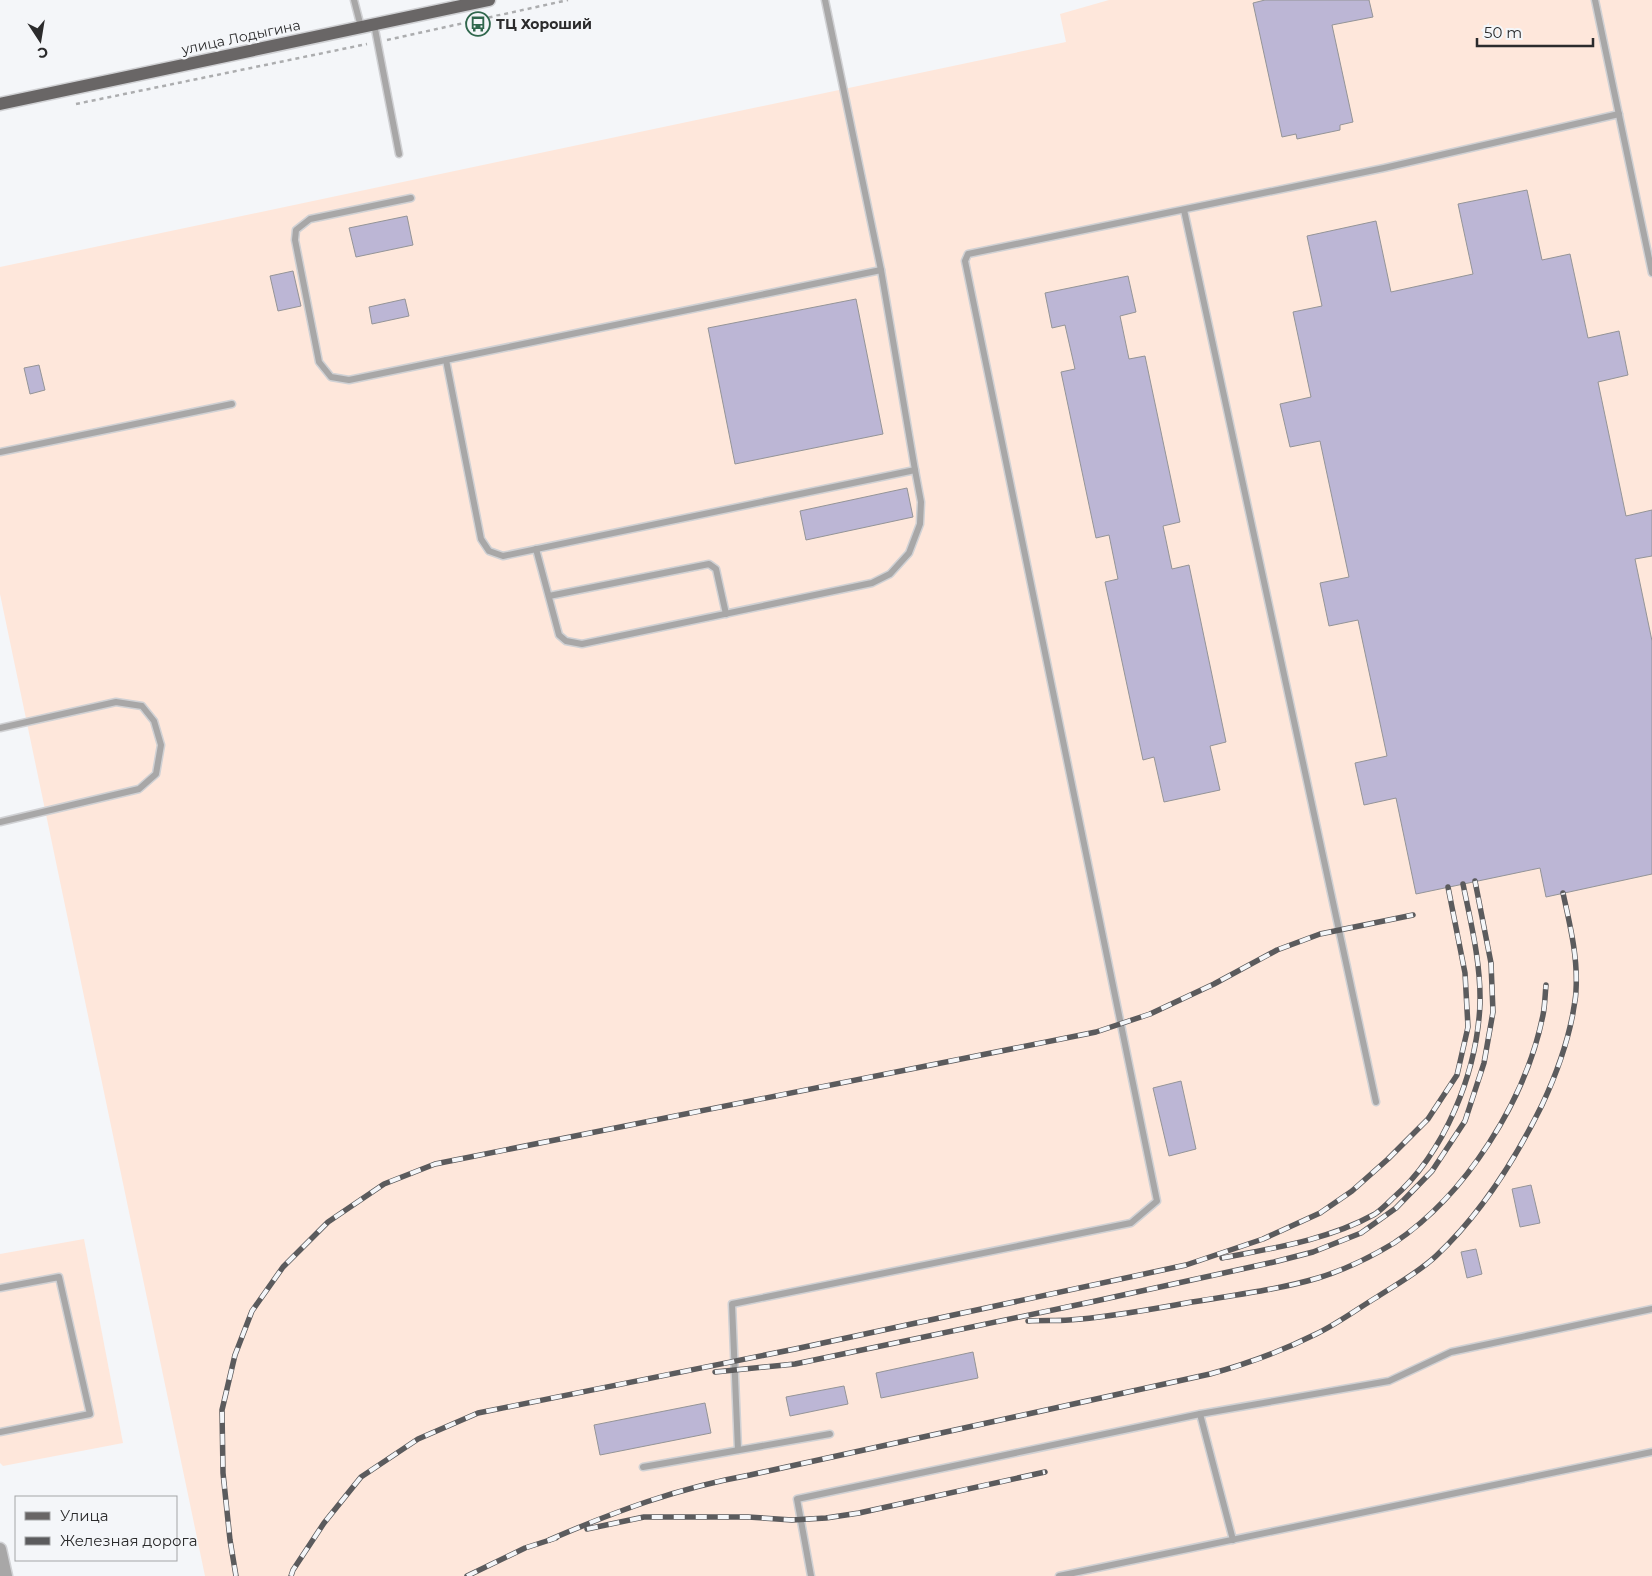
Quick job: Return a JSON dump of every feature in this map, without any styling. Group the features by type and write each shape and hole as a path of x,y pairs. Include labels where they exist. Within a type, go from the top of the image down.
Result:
{"main road":[{"name":"улица Лодыгина","path":"0,104 489,0"}],"street":[{"path":"0,1549 6,1576"}],"lane":[{"path":"354,0 377,42 399,154"},
{"path":"536,549 559,635 566,641 582,644 872,583 890,574 909,553 920,524 921,502 881,270 826,0"},
{"path":"1595,0 1652,273"},
{"path":"738,1450 732,1304 1131,1223 1157,1201 965,260 968,254 1384,168 1618,114"},
{"path":"411,198 310,218 296,230 295,240 319,362 331,377 349,380 881,270"},
{"path":"1184,210 1376,1102"},
{"path":"446,360 481,539 489,551 503,556 915,470"},
{"path":"0,452 232,404"},
{"path":"549,596 708,564 716,569 726,614"},
{"path":"0,728 116,702 142,706 154,721 161,745 156,774 139,789 0,822"},
{"path":"0,1288 59,1276 90,1414 0,1432"},
{"path":"811,1576 797,1499 1200,1414 1389,1381 1451,1352 1652,1309"},
{"path":"1200,1414 1233,1540"},
{"path":"643,1467 830,1434"},
{"path":"1059,1576 1652,1452"}],"path":[{"path":"68,106 568,0"}],"shaded area":[{"path":"1109,0 1652,0 1652,1576 205,1576 0,594 0,267 1066,42 1060,14"},
{"path":"84,1239 123,1443 3,1466 0,1463 0,1254"}],"building":[{"path":"1265,0 1369,0 1373,17 1332,25 1353,122 1340,125 1340,130 1297,139 1296,134 1282,137 1253,3"},
{"path":"1527,190 1542,260 1570,254 1588,338 1619,331 1628,375 1598,382 1626,516 1652,510 1652,556 1635,559 1652,641 1652,874 1546,897 1540,868 1416,894 1396,798 1364,805 1355,763 1387,756 1358,620 1329,626 1320,583 1349,577 1320,441 1290,447 1280,404 1311,397 1293,312 1322,306 1307,236 1376,221 1391,292 1473,274 1458,204"},
{"path":"407,216 413,245 356,257 349,228"},
{"path":"293,271 301,306 278,311 270,276"},
{"path":"1128,276 1136,312 1120,316 1129,359 1145,356 1180,522 1163,526 1172,569 1189,565 1226,742 1210,746 1220,790 1164,802 1154,757 1143,760 1105,582 1118,579 1109,535 1096,538 1061,372 1075,369 1065,325 1052,328 1045,293"},
{"path":"405,299 409,316 372,324 369,307"},
{"path":"856,299 883,434 735,464 708,328"},
{"path":"39,365 45,390 30,394 24,368"},
{"path":"907,488 913,517 806,540 800,511"},
{"path":"1181,1081 1196,1149 1169,1156 1153,1088"},
{"path":"1531,1185 1540,1223 1520,1227 1512,1189"},
{"path":"1476,1249 1482,1274 1467,1278 1461,1252"},
{"path":"973,1352 978,1378 881,1398 876,1373"},
{"path":"844,1386 848,1404 790,1416 786,1397"},
{"path":"705,1403 711,1433 600,1455 594,1425"}],"railway":[{"path":"715,1372 795,1364 1091,1302 1274,1262 1313,1252 1361,1233 1396,1208 1432,1171 1465,1121 1484,1063 1493,1012 1491,963 1475,881"},
{"path":"1222,1258 1320,1237 1357,1223 1384,1207 1411,1180 1428,1159 1455,1110 1465,1084 1478,1030 1480,1004 1479,974 1463,884"},
{"path":"291,1576 324,1523 361,1477 418,1439 478,1413 795,1349 1186,1265 1263,1239 1320,1213 1352,1191 1388,1159 1428,1119 1457,1075 1468,1027 1465,973 1448,887"},
{"path":"549,1540 623,1510 723,1480 1224,1370 1277,1351 1316,1334 1400,1283 1436,1256 1482,1204 1520,1146 1552,1082 1568,1037 1576,993 1575,953 1563,893"},
{"path":"236,1576 223,1473 222,1410 235,1355 252,1311 283,1267 328,1222 384,1184 435,1164 1096,1032 1150,1014 1214,984 1277,950 1320,934 1413,915"},
{"path":"1028,1321 1085,1319 1116,1315 1287,1286 1338,1271 1394,1243 1420,1223 1445,1199 1489,1143 1523,1080 1535,1047 1545,1004 1546,985"},
{"path":"587,1529 644,1517 748,1517 792,1520 826,1518 859,1513 1045,1472"},
{"path":"467,1576 525,1548 556,1538"}],"place":[{"name":"ТЦ Хороший","path":"478,24"}]}
